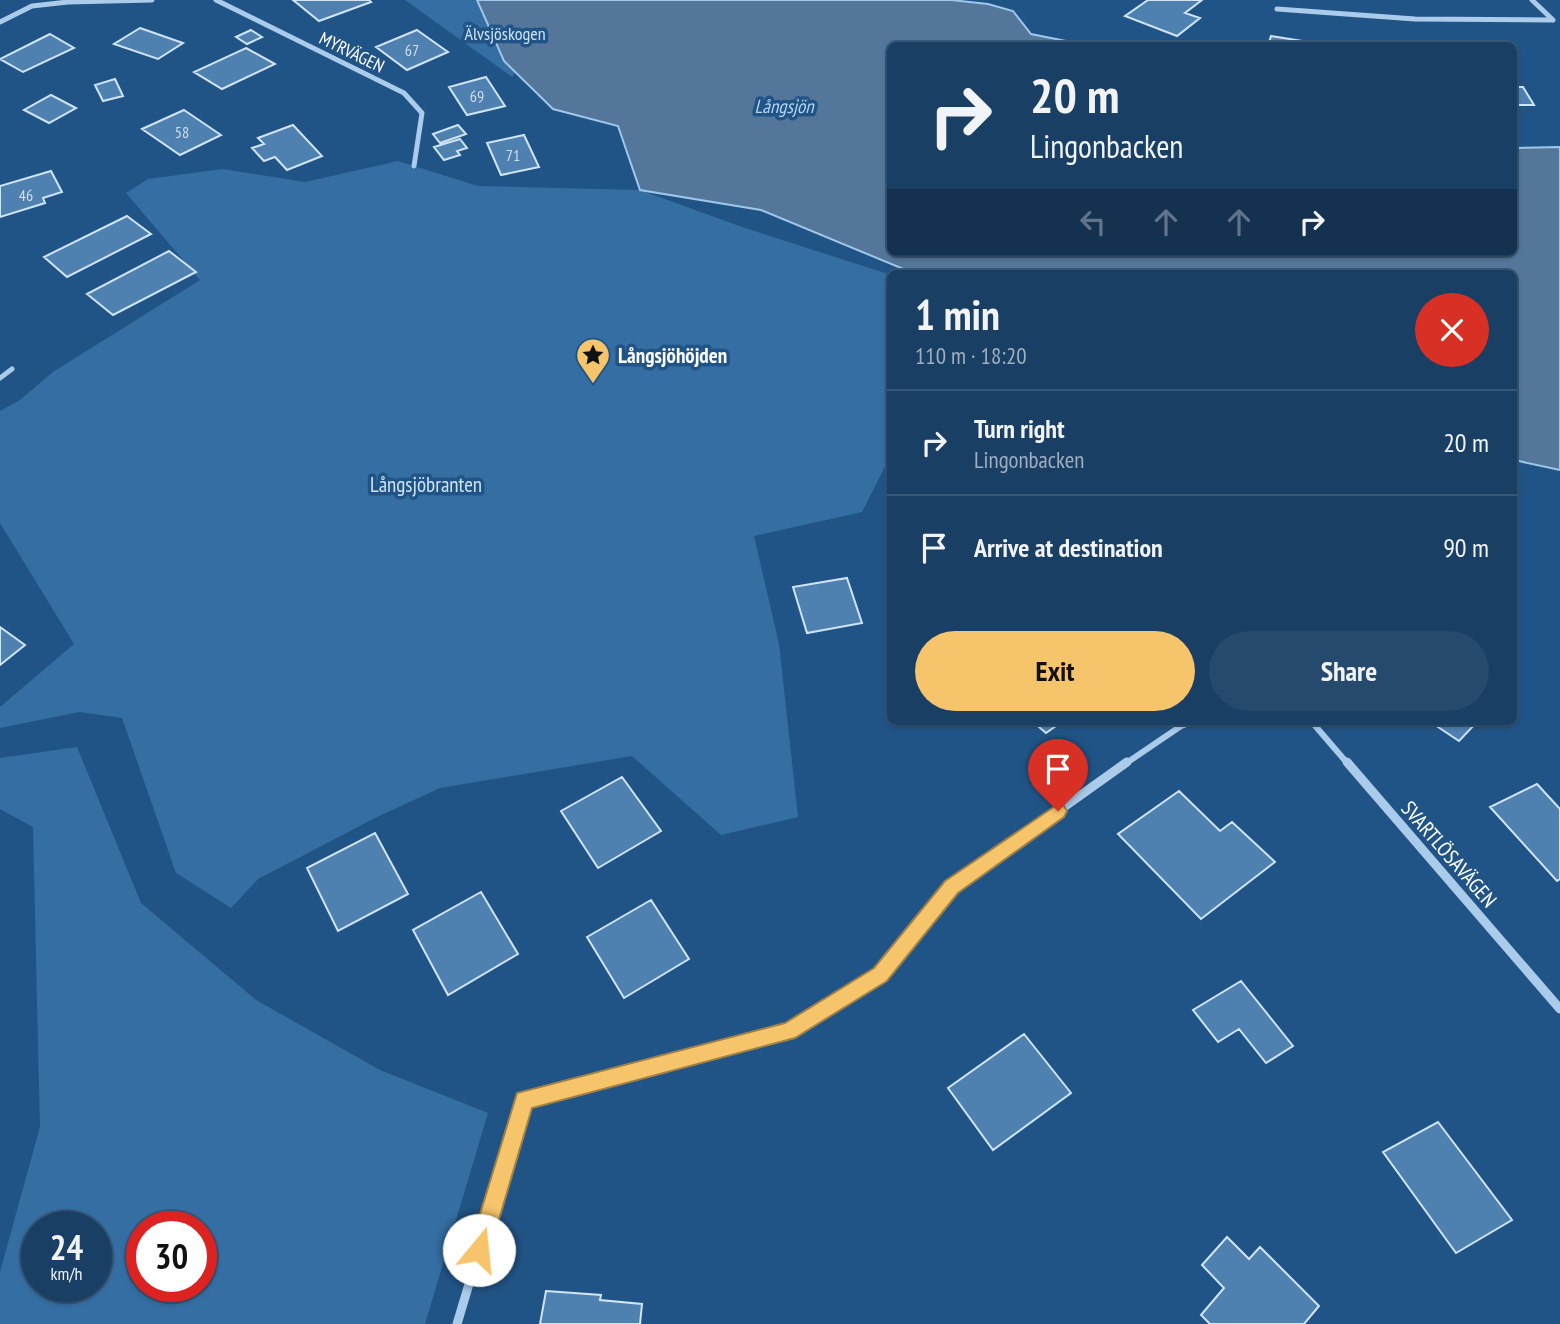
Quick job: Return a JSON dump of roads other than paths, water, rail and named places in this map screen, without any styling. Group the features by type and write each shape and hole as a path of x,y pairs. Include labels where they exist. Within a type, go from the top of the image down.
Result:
{"street":[{"path":"0,22 32,6 68,2 152,0"},
{"name":"MYRVÄGEN","path":"216,0 404,93 422,113 414,166"},
{"path":"1277,9 1347,17 1437,21 1553,20 1532,0"},
{"path":"457,1324 524,1100 789,1031 880,975 952,887 1184,725"},
{"name":"SVARTLÖSAVÄGEN","path":"1314,725 1560,1009"}],"lane":[{"path":"0,378 12,369"}],"water":[{"name":"Långsjön","path":"477,0 951,0 988,4 1013,11 1031,34 1071,42 887,42 887,256 1517,256 1517,148 1560,147 1560,470 1517,461 1517,270 906,270 761,210 640,190 618,126 553,109 504,61"}],"place":[{"name":"Långsjöhöjden","path":"593,385"}],"park label":[{"name":"Älvsjöskogen","path":"505,33"},
{"name":"Långsjöbranten","path":"426,484"}]}
